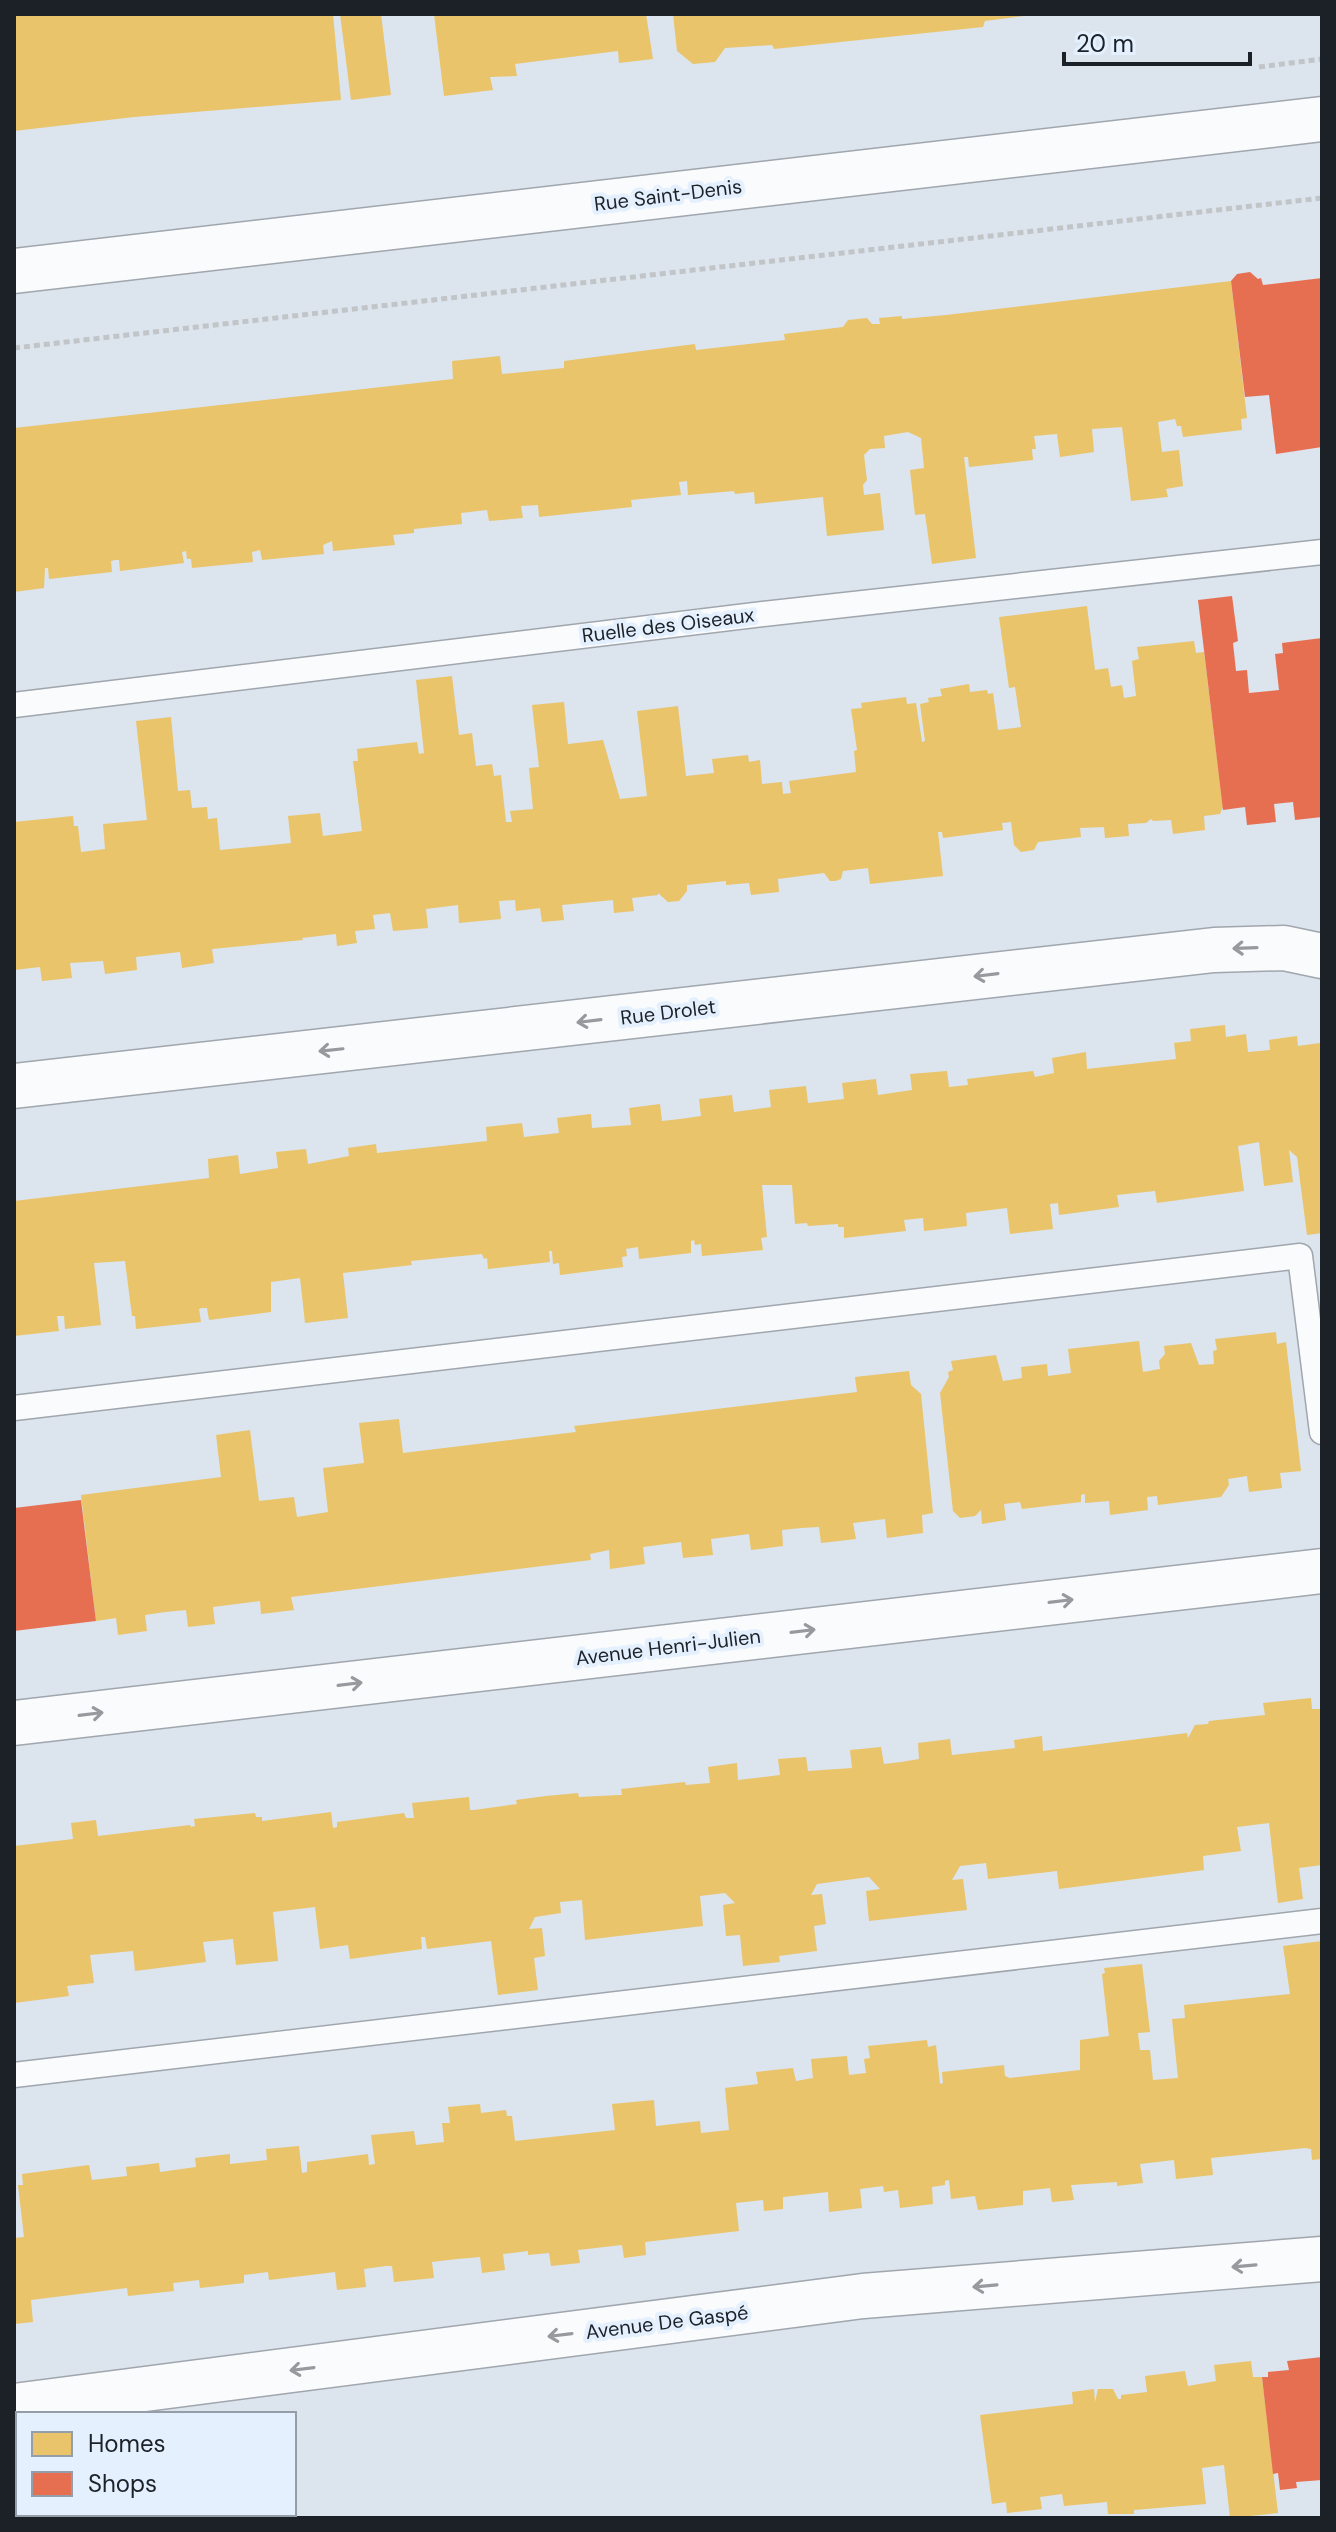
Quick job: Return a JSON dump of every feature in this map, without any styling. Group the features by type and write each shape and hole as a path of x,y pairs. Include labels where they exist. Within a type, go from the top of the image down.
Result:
{"street":[{"name":"Rue Saint-Denis","path":"14,271 1322,119"},
{"name":"Rue Drolet","path":"14,1086 1214,950 1284,948 1322,956"},
{"name":"Avenue Henri-Julien","path":"14,1723 1322,1571"},
{"name":"Avenue De Gaspé","path":"14,2406 863,2296 1322,2259"}],"lane":[{"name":"Ruelle des Oiseaux","path":"14,705 763,614 1322,552"},
{"path":"14,1408 1300,1256 1322,1432"},
{"path":"14,2075 1322,1921"}],"path":[{"path":"14,348 1322,198"}],"building: Homes":[{"path":"14,14 333,14 341,100 134,117 14,131"},
{"path":"340,14 381,14 391,95 351,100"},
{"path":"434,14 646,14 653,59 619,63 618,51 515,64 517,76 490,77 493,90 444,96"},
{"path":"673,14 1024,16 985,21 983,27 774,49 772,45 725,48 715,62 693,64 677,51"},
{"path":"1231,281 1247,418 1241,419 1242,430 1183,437 1181,426 1177,426 1175,419 1158,422 1162,452 1179,450 1183,486 1166,489 1168,497 1131,501 1122,427 1092,429 1094,452 1060,457 1057,434 1034,436 1036,449 1032,449 1033,460 969,467 968,457 964,457 976,558 932,564 925,514 915,515 910,470 924,468 921,438 908,432 884,436 885,448 870,449 864,455 867,480 863,485 864,495 880,493 884,530 827,536 823,497 755,504 754,492 688,495 687,481 679,482 681,495 631,500 632,507 539,517 538,505 521,506 523,518 489,521 487,510 461,513 462,524 414,529 414,533 393,535 395,545 333,551 332,541 323,545 324,554 262,560 260,550 252,552 253,562 192,568 186,551 182,552 184,563 120,571 119,560 115,560 111,561 112,572 49,579 48,568 45,568 44,588 14,592 14,428 453,379 452,361 500,356 502,374 564,368 564,361 695,344 696,350 785,340 784,334 843,327 848,320 867,318 872,324 880,324 879,318 946,315"},
{"path":"1087,606 1095,670 1108,668 1111,687 1122,685 1124,698 1136,696 1132,661 1139,659 1137,647 1194,641 1196,653 1204,652 1223,807 1220,814 1204,816 1205,830 1173,834 1171,820 1151,819 1146,823 1128,824 1129,836 1105,838 1104,827 1080,828 1081,837 1038,842 1034,850 1021,852 1014,845 1011,822 1002,823 1003,830 943,838 942,832 938,832 943,876 870,884 868,868 843,871 841,879 835,881 830,881 824,873 778,879 779,892 751,895 749,883 726,885 726,881 687,885 687,891 679,901 668,902 658,893 632,898 634,911 614,913 613,900 562,905 564,920 542,922 540,908 516,911 515,900 499,901 501,919 459,923 458,905 426,909 428,928 393,931 390,913 373,915 375,929 355,931 357,943 337,946 336,934 212,949 214,963 182,968 180,952 136,957 137,970 105,974 103,961 70,963 72,978 42,981 40,967 14,970 14,822 73,816 74,826 78,826 81,852 105,849 103,824 147,820 136,721 171,717 178,791 190,790 192,808 207,807 208,819 217,818 220,850 291,843 288,816 320,813 323,836 362,831 353,761 358,761 357,749 417,742 419,754 424,753 416,680 452,676 459,735 472,733 476,766 492,764 494,776 501,775 506,822 512,822 510,811 533,809 529,768 539,767 532,705 564,702 568,744 603,740 620,799 647,796 637,711 678,706 686,776 714,773 712,759 748,755 749,762 760,760 762,784 782,782 783,794 791,793 789,781 856,772 854,751 857,750 851,709 862,708 861,703 906,697 907,704 916,703 922,742 925,741 920,704 929,702 928,698 942,696 940,689 969,684 970,692 987,690 988,694 993,693 998,730 1021,727 1015,687 1009,688 999,617"},
{"path":"1225,1025 1226,1037 1246,1034 1248,1052 1270,1050 1269,1040 1297,1036 1298,1046 1320,1043 1322,1233 1307,1235 1297,1157 1289,1150 1293,1182 1264,1186 1259,1142 1238,1146 1244,1191 1157,1203 1155,1191 1117,1195 1119,1207 1059,1215 1058,1203 1050,1204 1053,1229 1010,1234 1007,1208 966,1213 967,1226 924,1231 923,1218 904,1220 906,1231 844,1238 844,1227 838,1227 838,1224 795,1224 792,1185 762,1185 767,1237 761,1238 763,1250 702,1256 701,1244 695,1245 694,1240 691,1241 691,1253 639,1259 638,1247 626,1249 627,1256 622,1257 623,1267 560,1275 559,1263 553,1264 552,1251 549,1251 550,1262 488,1269 487,1258 484,1259 482,1254 411,1261 412,1265 343,1273 348,1318 305,1323 300,1278 271,1282 271,1312 209,1320 207,1308 202,1308 199,1309 201,1322 136,1329 125,1261 94,1263 101,1325 65,1329 64,1316 57,1316 59,1331 14,1336 14,1201 209,1178 208,1159 238,1155 240,1174 278,1168 276,1152 306,1149 308,1164 349,1156 348,1148 376,1144 377,1153 487,1141 486,1127 522,1123 524,1137 559,1133 557,1118 591,1114 592,1128 631,1125 629,1108 660,1104 662,1121 680,1119 701,1116 699,1099 732,1095 734,1112 771,1107 769,1090 806,1086 808,1103 844,1099 842,1083 876,1079 878,1095 912,1090 910,1074 947,1071 949,1087 968,1085 967,1079 1033,1071 1035,1077 1054,1073 1052,1058 1086,1052 1087,1069 1176,1059 1174,1043 1191,1041 1190,1029"},
{"path":"1276,1332 1277,1344 1286,1342 1301,1471 1280,1473 1282,1488 1249,1492 1247,1476 1228,1479 1229,1485 1221,1497 1158,1505 1157,1496 1147,1497 1148,1510 1110,1515 1109,1501 1085,1503 1085,1494 1081,1495 1081,1502 1022,1509 1020,1502 1004,1504 1006,1520 982,1524 981,1510 975,1516 960,1518 953,1511 940,1393 949,1377 948,1372 953,1370 951,1361 996,1355 1003,1381 1022,1378 1021,1367 1047,1364 1048,1376 1071,1373 1068,1349 1139,1341 1143,1372 1160,1369 1164,1346 1191,1343 1199,1365 1214,1364 1213,1351 1217,1350 1215,1339"},
{"path":"909,1371 911,1385 921,1394 933,1513 922,1515 923,1533 887,1538 885,1519 853,1523 856,1539 821,1543 819,1527 782,1530 783,1546 751,1550 749,1534 711,1539 713,1555 683,1558 681,1542 643,1547 645,1564 610,1569 609,1550 590,1554 591,1560 291,1597 294,1610 261,1614 260,1601 213,1607 215,1624 188,1627 186,1610 165,1612 145,1615 147,1631 118,1635 116,1618 96,1621 81,1495 221,1477 216,1435 250,1430 259,1501 294,1497 297,1517 328,1512 323,1468 364,1463 359,1423 399,1419 403,1453 576,1432 574,1426 857,1392 855,1377"},
{"path":"1311,1698 1312,1709 1322,1709 1322,1865 1299,1868 1303,1899 1278,1903 1269,1823 1237,1827 1241,1851 1203,1856 1204,1870 1059,1889 1057,1871 988,1879 986,1863 960,1866 952,1880 963,1879 967,1910 869,1921 866,1891 880,1889 869,1877 817,1884 811,1895 822,1894 826,1924 814,1926 817,1951 779,1956 780,1962 743,1966 740,1935 726,1936 723,1905 735,1903 725,1893 700,1896 703,1926 585,1940 582,1900 560,1902 561,1913 535,1917 529,1929 542,1928 545,1956 534,1958 538,1990 498,1995 491,1941 427,1949 425,1937 421,1937 422,1949 350,1959 348,1945 320,1949 315,1907 273,1912 278,1961 236,1965 233,1939 203,1942 206,1962 135,1971 133,1951 90,1955 94,1983 67,1986 69,1996 14,2003 14,1846 73,1839 71,1823 96,1820 98,1836 191,1827 195,1826 194,1819 255,1813 256,1817 262,1817 262,1821 331,1812 333,1828 337,1827 337,1822 404,1813 406,1818 414,1818 412,1803 469,1797 470,1810 474,1810 546,1796 578,1793 579,1797 622,1795 621,1789 685,1782 686,1785 710,1783 708,1767 737,1763 738,1780 780,1775 778,1759 806,1757 808,1771 852,1768 850,1750 881,1747 884,1764 901,1762 919,1759 918,1743 950,1739 952,1755 1015,1748 1014,1740 1042,1736 1043,1751 1187,1733 1188,1738 1195,1725 1265,1715 1263,1703"},
{"path":"1322,1941 1322,2159 1312,2160 1311,2149 1305,2148 1211,2158 1213,2175 1176,2179 1174,2160 1140,2164 1143,2183 1071,2185 1074,2200 1052,2202 1050,2188 1023,2191 1023,2205 978,2210 975,2196 951,2199 949,2180 945,2181 945,2185 932,2187 933,2204 900,2208 898,2190 884,2192 883,2186 860,2189 862,2208 829,2212 828,2192 783,2197 783,2209 764,2211 763,2200 736,2203 739,2231 645,2242 646,2255 624,2258 622,2245 578,2250 580,2263 551,2266 549,2253 528,2255 528,2251 503,2254 505,2270 482,2273 480,2257 457,2259 432,2262 434,2278 394,2282 392,2266 386,2266 364,2269 366,2287 337,2290 335,2272 269,2280 268,2272 244,2275 244,2283 200,2288 199,2280 173,2283 174,2291 128,2296 127,2288 31,2300 33,2322 14,2324 14,2238 24,2237 18,2185 23,2185 22,2174 89,2165 92,2180 127,2176 126,2167 159,2163 160,2172 196,2167 195,2158 230,2154 230,2164 267,2160 266,2149 299,2146 302,2173 307,2172 307,2162 368,2154 369,2165 375,2164 371,2135 414,2131 416,2145 444,2142 442,2123 450,2123 448,2107 480,2104 481,2113 506,2110 507,2116 512,2116 515,2141 615,2130 612,2104 654,2100 656,2126 700,2121 701,2133 729,2130 725,2088 758,2084 756,2072 793,2068 796,2081 813,2078 811,2059 847,2056 849,2075 866,2073 864,2059 870,2058 868,2046 927,2040 928,2047 936,2045 940,2084 943,2083 942,2072 1004,2065 1005,2076 1010,2078 1080,2070 1080,2040 1109,2036 1102,1974 1105,1973 1104,1968 1142,1964 1150,2032 1138,2033 1140,2050 1150,2050 1153,2080 1178,2078 1172,2019 1185,2018 1184,2005 1290,1994 1283,1946"},
{"path":"1251,2361 1253,2377 1262,2377 1278,2513 1230,2518 1224,2465 1202,2468 1206,2504 1134,2510 1134,2514 1108,2514 1107,2502 1064,2506 1062,2494 1040,2497 1042,2509 1007,2513 1006,2502 992,2504 980,2415 1073,2404 1072,2392 1094,2389 1095,2402 1098,2389 1113,2389 1121,2399 1121,2395 1147,2392 1145,2376 1185,2371 1188,2386 1216,2381 1214,2365"}],"building: Shops":[{"path":"1250,272 1261,278 1263,285 1322,278 1322,447 1276,454 1269,395 1245,397 1231,281 1237,274"},
{"path":"1232,596 1238,641 1233,643 1236,671 1247,670 1249,693 1279,690 1275,654 1283,653 1282,643 1322,638 1322,817 1295,820 1293,802 1274,804 1276,822 1247,825 1245,807 1223,810 1198,600"},
{"path":"81,1500 96,1621 14,1631 14,1508"},
{"path":"1322,2357 1322,2480 1296,2482 1297,2488 1280,2490 1278,2473 1273,2474 1262,2377 1268,2377 1268,2372 1289,2370 1287,2361"}]}
